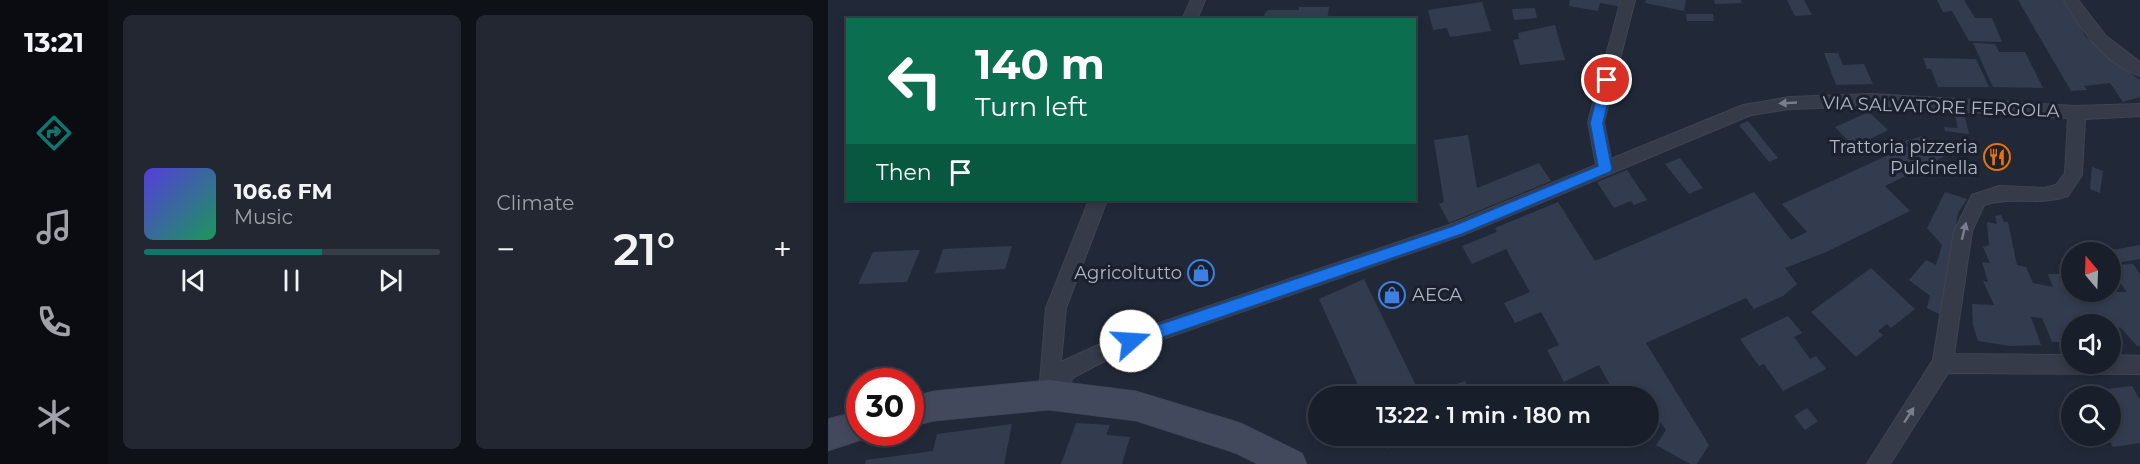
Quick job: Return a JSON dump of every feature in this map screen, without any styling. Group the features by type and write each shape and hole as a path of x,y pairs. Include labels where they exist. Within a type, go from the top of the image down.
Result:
{"main road":[{"path":"924,408 1048,395 1136,406 1241,439 1291,464"},
{"path":"828,435 846,430"}],"street":[{"path":"1190,18 1198,0"},
{"path":"1605,169 1596,123 1628,0"},
{"path":"2071,0 2083,23 2102,43 2140,70"},
{"name":"VIA SALVATORE FERGOLA","path":"1048,395 1067,370 1109,349 1457,230 1729,116 1780,103 1861,100 2077,112 2140,110"},
{"path":"1878,464 1943,363 1963,231 1969,214 1978,200 1999,193 2044,195 2062,191 2073,175 2077,112"},
{"path":"1048,395 1056,308 1098,201"},
{"path":"1943,363 2140,365"}],"building":[{"path":"1570,0 1624,0 1622,7 1600,3 1598,11 1569,6"},
{"path":"1646,0 1686,0 1684,11 1645,3"},
{"path":"1714,0 1741,0 1742,3 1715,4"},
{"path":"1787,0 1804,0 1812,15 1795,16"},
{"path":"1937,0 1964,0 1975,18 1992,18 2002,42 1969,41 1952,11 1943,12"},
{"path":"2018,0 2064,0 2085,36 2111,60 2140,80 2140,97 2123,102 2110,83 2084,86 2087,90 2071,91"},
{"path":"1482,2 1491,31 1450,37 1447,28 1433,30 1428,10"},
{"path":"1299,7 1329,7 1327,18 1265,18 1264,14 1268,10 1299,10"},
{"path":"1535,8 1537,18 1514,20 1512,9"},
{"path":"1686,14 1713,14 1714,21 1687,21"},
{"path":"1555,25 1565,60 1520,65 1513,40 1519,39 1518,33"},
{"path":"1973,43 1995,44 1999,52 2025,52 2043,88 1993,87"},
{"path":"1824,53 1838,53 1843,65 1864,64 1873,84 1836,85"},
{"path":"1923,58 1976,59 1989,87 1938,87 1931,69 1927,69"},
{"path":"1869,112 1888,130 1854,147 1835,127"},
{"path":"1955,116 1965,117 1969,134 1945,131 1944,127 1958,128"},
{"path":"1748,121 1778,158 1769,162 1739,125"},
{"path":"1468,135 1477,188 1539,163 1551,181 1449,223 1439,204 1444,202 1434,140"},
{"path":"1923,136 1945,156 1885,186 1910,211 1824,253 1785,268 1797,284 1783,296 1754,309 1746,298 1646,343 1709,445 1697,464 1690,464 1658,446 1666,430 1659,420 1659,386 1611,386 1599,365 1564,382 1547,350 1559,345 1541,312 1515,323 1504,303 1530,292 1506,249 1472,264 1462,246 1497,232 1495,228 1558,202 1595,261 1754,192 1791,240 1807,232 1782,204 1908,146 1905,141"},
{"path":"1680,158 1703,188 1689,194 1665,164"},
{"path":"2092,167 2103,171 2100,193 2090,189"},
{"path":"1627,170 1647,200 1634,205 1631,201 1614,208 1597,182"},
{"path":"1945,192 1967,199 1958,213 1941,315 1927,308 1930,296 1909,280 1926,260 1936,265 1942,245 1927,228"},
{"path":"2001,215 2004,222 2008,222 2017,265 2026,267 2033,283 2053,287 2048,274 2061,274 2061,302 2121,302 2121,292 2127,292 2121,284 2121,265 2133,264 2140,274 2140,346 2137,346 2121,328 2121,314 2061,314 2061,342 2052,342 2042,318 2031,317 2041,345 2010,346 1978,341 1973,325 1972,304 1994,305 1983,281 1988,282 1982,262 1990,263 1983,247 1989,245 1987,222 1997,224 1995,216"},
{"path":"2140,245 2140,259 2121,262 2121,248"},
{"path":"1012,246 1005,269 935,273 943,249"},
{"path":"920,250 907,282 858,284 873,252"},
{"path":"1871,268 1915,309 1891,328 1887,324 1878,331 1883,335 1856,357 1811,312"},
{"path":"1364,279 1416,386 1358,386 1319,299"},
{"path":"1788,316 1802,333 1794,337 1810,359 1816,356 1826,369 1783,391 1764,364 1759,366 1740,339"},
{"path":"1465,381 1467,386 1452,386"},
{"path":"2132,386 2140,400 2140,443 2121,446 2121,387"},
{"path":"1807,408 1818,421 1805,430 1794,416"},
{"path":"1076,423 1110,425 1106,435 1130,437 1122,464 1061,464"},
{"path":"1012,424 1004,464 865,464 866,460 933,451 937,434"}],"place":[{"name":"Trattoria pizzeria Pulcinella","path":"1997,157"},
{"name":"Agricoltutto","path":"1201,273"},
{"name":"AECA","path":"1392,295"}],"route":[{"path":"1131,341 1457,230 1605,169 1596,123 1607,80"}]}
